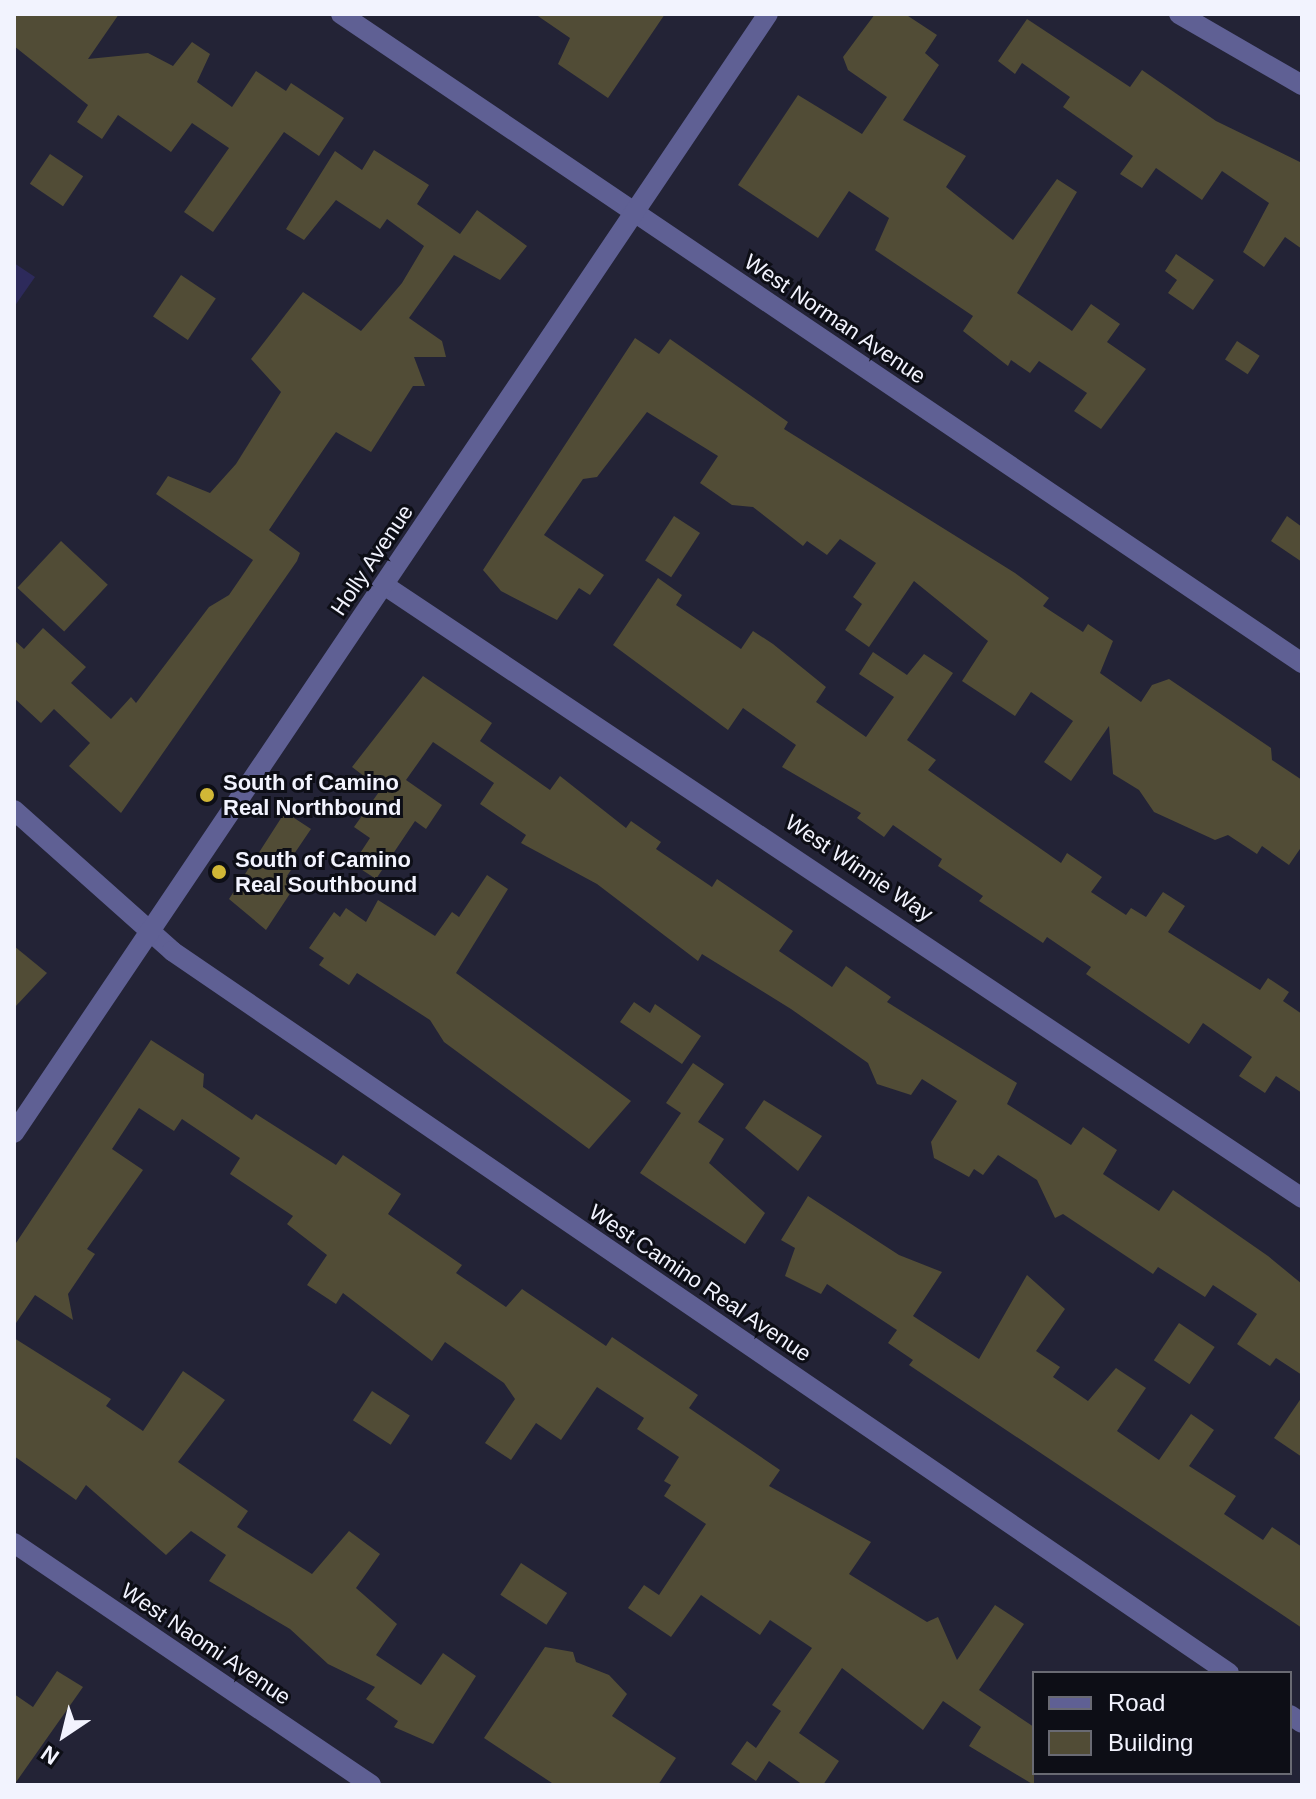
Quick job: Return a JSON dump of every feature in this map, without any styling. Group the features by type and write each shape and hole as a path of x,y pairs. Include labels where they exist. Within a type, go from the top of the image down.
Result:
{"street":[{"name":"West Norman Avenue","path":"341,14 1302,663"},
{"name":"Holly Avenue","path":"14,1133 146,931 384,585 768,14"},
{"path":"1179,14 1302,85"},
{"name":"West Winnie Way","path":"384,585 550,699 654,758 1302,1198"},
{"name":"West Camino Real Avenue","path":"14,810 146,931 1226,1671"},
{"name":"West Naomi Avenue","path":"14,1543 371,1785"}],"shaded area":[{"path":"14,263 35,277 14,307"}],"building":[{"path":"14,14 119,14 88,59 148,53 173,66 192,42 210,54 197,82 232,107 256,71 286,91 291,83 344,118 319,156 284,132 213,232 184,212 229,148 192,123 171,152 118,115 102,139 77,122 88,105 14,46"},
{"path":"535,14 665,14 608,98 558,64 570,38"},
{"path":"875,14 905,14 937,35 925,53 939,65 903,120 966,156 946,187 1013,240 1057,179 1077,192 1017,293 1072,331 1091,304 1120,324 1107,342 1146,369 1101,429 1074,411 1087,393 1039,361 1030,373 1011,360 1008,366 963,331 973,316 875,250 889,218 849,191 818,238 738,185 798,95 862,134 887,97 848,70 843,57"},
{"path":"1027,19 1130,87 1142,70 1216,121 1302,163 1302,249 1285,237 1264,267 1243,252 1269,203 1222,171 1202,200 1156,168 1142,188 1120,174 1133,156 1063,107 1070,97 1022,63 1015,74 998,61"},
{"path":"374,150 429,185 417,204 460,234 477,210 527,246 500,280 454,255 409,318 442,341 446,357 414,357 425,386 413,386 371,452 336,432 330,440 269,530 300,553 297,561 121,813 69,766 90,743 54,709 41,723 14,698 14,640 24,649 43,628 86,667 71,683 111,719 131,697 136,703 209,607 229,595 253,560 156,494 168,476 210,493 236,464 281,392 251,359 303,292 361,331 402,283 424,246 387,219 380,229 336,200 304,240 286,229 335,151 362,170"},
{"path":"50,154 83,176 63,206 30,184"},
{"path":"1176,254 1214,280 1193,310 1168,293 1177,280 1165,271"},
{"path":"181,275 216,298 188,340 153,316"},
{"path":"635,338 659,354 670,339 788,422 784,429 1015,573 1049,598 1043,606 1083,632 1088,624 1113,641 1100,673 1141,702 1152,685 1169,679 1271,748 1272,760 1302,780 1302,846 1289,865 1262,846 1257,854 1228,835 1215,840 1154,812 1139,790 1113,774 1109,726 1071,781 1044,762 1073,721 1031,692 1015,716 962,681 988,641 914,581 869,647 845,630 862,604 853,597 876,563 840,539 827,555 807,541 803,546 753,507 732,505 700,483 718,456 647,412 597,477 583,479 544,535 604,575 590,595 579,588 557,620 501,591 483,570"},
{"path":"1237,341 1260,356 1248,374 1225,359"},
{"path":"674,516 700,533 671,577 645,560"},
{"path":"1287,516 1302,527 1302,562 1271,541"},
{"path":"61,541 108,585 64,631 17,588"},
{"path":"658,578 682,595 676,605 741,649 753,631 773,644 826,687 816,702 866,737 894,697 859,674 873,652 907,675 924,654 953,673 907,740 936,760 928,770 1061,863 1067,853 1102,877 1091,892 1126,915 1131,908 1146,917 1163,892 1185,906 1168,932 1260,990 1268,978 1289,992 1283,1001 1302,1014 1302,1093 1276,1076 1265,1093 1239,1076 1252,1057 1203,1023 1189,1044 1086,974 1091,967 1047,937 1043,943 979,901 983,896 938,866 942,859 893,825 884,837 857,818 861,813 782,767 796,745 743,708 728,730 613,645"},
{"path":"423,676 492,723 480,741 550,790 560,776 626,828 631,821 661,842 656,849 712,887 717,879 793,931 779,951 832,987 846,966 891,997 887,1002 1017,1083 1007,1104 1071,1145 1083,1127 1117,1150 1103,1174 1159,1211 1173,1190 1268,1256 1302,1284 1302,1375 1276,1358 1270,1366 1237,1344 1257,1314 1213,1285 1205,1297 1158,1267 1153,1274 1063,1214 1055,1218 1037,1180 998,1155 983,1175 974,1169 969,1177 934,1158 931,1142 957,1101 922,1079 911,1095 877,1084 868,1063 791,1009 702,954 698,961 597,884 521,843 526,835 480,804 494,783 433,742 406,780 442,805 426,829 415,821 376,879 353,864 370,838 354,827 381,789 352,767"},
{"path":"285,812 311,829 290,860 295,864 287,876 297,883 266,930 229,899"},
{"path":"487,875 508,889 456,973 631,1101 589,1149 444,1042 430,1020 357,973 349,985 319,965 324,958 309,948 334,912 340,917 346,908 366,922 378,900 435,936 452,912 459,917"},
{"path":"14,946 47,973 14,1008"},
{"path":"634,1002 650,1013 655,1004 701,1036 682,1064 620,1022"},
{"path":"151,1040 204,1074 203,1087 252,1120 256,1114 336,1165 343,1155 401,1194 388,1214 462,1265 456,1273 506,1307 522,1289 606,1346 612,1337 698,1395 689,1408 780,1470 769,1486 871,1542 849,1574 927,1622 938,1617 957,1660 995,1605 1024,1624 979,1690 1032,1726 1034,1785 969,1746 981,1727 943,1701 923,1730 842,1668 799,1733 839,1761 823,1785 803,1785 769,1761 756,1781 731,1764 747,1741 756,1748 781,1711 772,1705 812,1648 770,1620 760,1635 701,1595 671,1637 628,1608 644,1585 659,1595 706,1524 664,1496 671,1485 664,1481 679,1457 637,1429 644,1418 597,1387 561,1440 536,1423 511,1460 485,1443 515,1399 504,1383 445,1342 432,1361 343,1293 336,1304 307,1285 327,1255 287,1224 293,1216 230,1174 240,1158 182,1119 174,1131 139,1108 112,1149 143,1170 87,1249 95,1254 68,1294 73,1320 35,1295 14,1326 14,1246"},
{"path":"693,1063 724,1084 698,1122 724,1139 709,1163 765,1213 745,1244 640,1173 681,1113 666,1103"},
{"path":"764,1100 822,1136 798,1171 745,1128"},
{"path":"808,1196 899,1255 942,1272 913,1316 979,1359 1027,1275 1065,1309 1036,1351 1060,1367 1053,1377 1088,1401 1116,1368 1146,1388 1117,1431 1159,1460 1191,1414 1214,1430 1189,1466 1236,1496 1224,1514 1263,1540 1272,1527 1302,1547 1302,1628 909,1365 913,1360 888,1343 897,1330 827,1284 821,1294 785,1276 795,1248 781,1240"},
{"path":"1179,1323 1215,1347 1189,1384 1154,1360"},
{"path":"14,1338 111,1399 106,1406 143,1431 183,1371 225,1400 178,1462 248,1511 237,1527 312,1574 349,1531 380,1554 356,1588 397,1624 376,1655 421,1685 443,1653 476,1676 433,1744 394,1727 398,1721 366,1699 375,1687 328,1664 290,1629 209,1581 226,1555 191,1531 166,1555 86,1485 76,1500 14,1456"},
{"path":"372,1391 410,1416 391,1445 353,1420"},
{"path":"1302,1397 1302,1457 1274,1438"},
{"path":"521,1563 567,1593 546,1625 500,1595"},
{"path":"545,1647 573,1652 576,1662 609,1675 627,1694 612,1716 676,1758 658,1785 555,1785 484,1738"},
{"path":"57,1671 83,1687 14,1785 14,1694 33,1707"}],"place":[{"name":"South of Camino Real Northbound","path":"207,795"},
{"name":"South of Camino Real Southbound","path":"219,872"}]}
